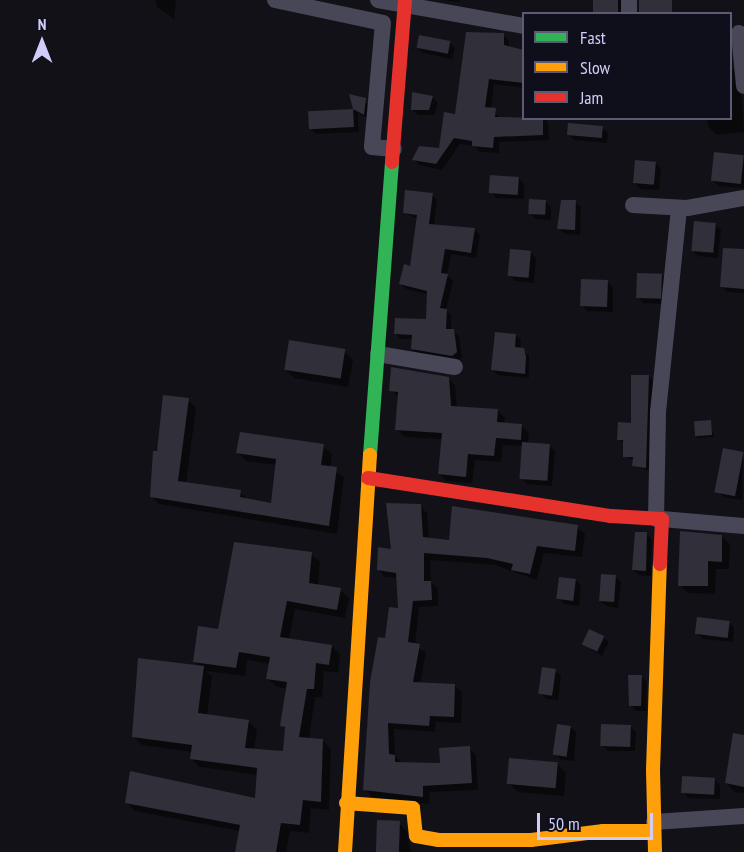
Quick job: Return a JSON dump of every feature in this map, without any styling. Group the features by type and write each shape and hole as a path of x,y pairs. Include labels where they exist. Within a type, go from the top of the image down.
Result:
{"street":[{"path":"275,0 383,23 372,147 386,148"},
{"path":"378,0 405,2 522,26"},
{"path":"345,852 346,803 378,354 386,148 405,2"},
{"path":"738,34 744,86"},
{"path":"633,205 679,208 744,198"},
{"path":"655,852 658,412 679,208"},
{"path":"378,354 455,367"},
{"path":"368,478 611,516 744,525"},
{"path":"346,803 413,808 416,836 439,840 531,840 744,816"}],"building":[{"path":"593,0 618,0 618,12 593,12"},
{"path":"639,0 672,0 672,12 639,12"},
{"path":"466,32 504,33 504,45 522,50 522,83 489,79 485,107 496,108 495,117 543,120 543,135 494,137 493,148 472,146 472,141 454,138 436,164 412,160 419,146 439,148 444,112 455,114"},
{"path":"419,35 450,41 448,54 417,48"},
{"path":"412,92 433,96 429,110 411,110"},
{"path":"349,94 366,98 364,115 353,109"},
{"path":"353,109 354,127 309,129 308,111"},
{"path":"568,123 603,126 602,138 567,135"},
{"path":"714,152 744,155 741,184 711,181"},
{"path":"635,160 656,162 654,185 633,183"},
{"path":"490,175 519,177 518,195 489,193"},
{"path":"405,190 433,193 429,224 475,228 471,253 445,249 441,273 448,274 440,308 447,309 446,329 454,329 457,352 452,356 411,349 412,335 394,334 395,318 426,319 427,291 399,284 404,264 410,266 417,215 403,213"},
{"path":"529,199 546,200 545,215 528,214"},
{"path":"561,200 576,200 575,230 557,229"},
{"path":"694,221 716,223 713,253 691,251"},
{"path":"723,248 744,249 744,289 720,287"},
{"path":"510,249 531,251 529,278 508,276"},
{"path":"637,273 662,274 661,299 636,298"},
{"path":"581,279 608,280 607,307 580,306"},
{"path":"495,332 516,334 515,347 524,348 525,374 491,370"},
{"path":"289,340 345,349 341,379 284,370"},
{"path":"391,367 449,377 451,406 498,409 497,422 522,424 521,440 496,438 494,456 468,454 466,477 438,474 442,433 395,430 398,392 389,391"},
{"path":"631,375 649,375 646,468 632,466 633,457 623,457 623,440 617,440 618,422 631,423"},
{"path":"163,395 189,398 178,481 241,490 240,497 271,503 276,459 236,453 240,432 324,444 321,465 337,467 329,526 150,497 153,451 157,451"},
{"path":"711,420 712,435 695,436 694,421"},
{"path":"522,442 550,444 547,481 519,479"},
{"path":"723,448 744,452 735,496 714,492"},
{"path":"386,503 421,504 423,537 449,540 452,506 578,525 575,551 537,546 530,574 511,570 513,564 487,558 424,553 424,581 431,581 432,600 413,601 408,642 420,644 413,682 455,684 454,717 430,716 429,726 388,723 389,754 395,755 395,762 440,763 439,748 470,746 472,783 423,786 423,797 363,790 370,682 378,637 385,638 389,607 398,608 396,573 377,570 378,547 391,549"},
{"path":"680,531 722,535 722,562 708,561 708,586 678,586"},
{"path":"635,532 647,532 646,571 632,570"},
{"path":"234,542 312,552 309,583 341,588 337,610 287,601 280,637 332,645 329,665 316,663 314,689 307,689 299,737 323,739 321,802 303,800 300,825 281,823 276,852 235,852 240,825 125,803 130,771 255,798 257,768 190,759 192,745 132,737 138,658 204,666 198,713 249,720 245,748 283,751 285,727 280,726 287,682 266,679 270,657 239,652 236,668 193,662 198,626 218,629"},
{"path":"601,574 616,575 614,602 599,601"},
{"path":"559,577 576,579 573,601 556,599"},
{"path":"697,617 730,621 728,638 695,634"},
{"path":"589,629 604,636 597,652 582,644"},
{"path":"542,667 556,669 552,696 538,694"},
{"path":"628,675 642,675 641,706 629,706"},
{"path":"557,724 571,726 567,757 553,755"},
{"path":"601,724 631,725 630,747 600,746"},
{"path":"733,733 744,735 744,787 725,783"},
{"path":"509,758 558,762 556,788 507,784"},
{"path":"682,776 715,778 714,795 681,793"},
{"path":"377,820 400,821 399,852 376,852"}],"traffic: fast":[{"path":"370,455 392,162"}],"traffic: slow":[{"path":"345,852 370,455"},
{"path":"655,852 653,770 660,564"},
{"path":"346,803 413,808 416,836 439,840 531,840 603,831 654,831"}],"traffic: jam":[{"path":"392,162 405,0"},
{"path":"368,478 611,516 662,519 660,564"}]}
